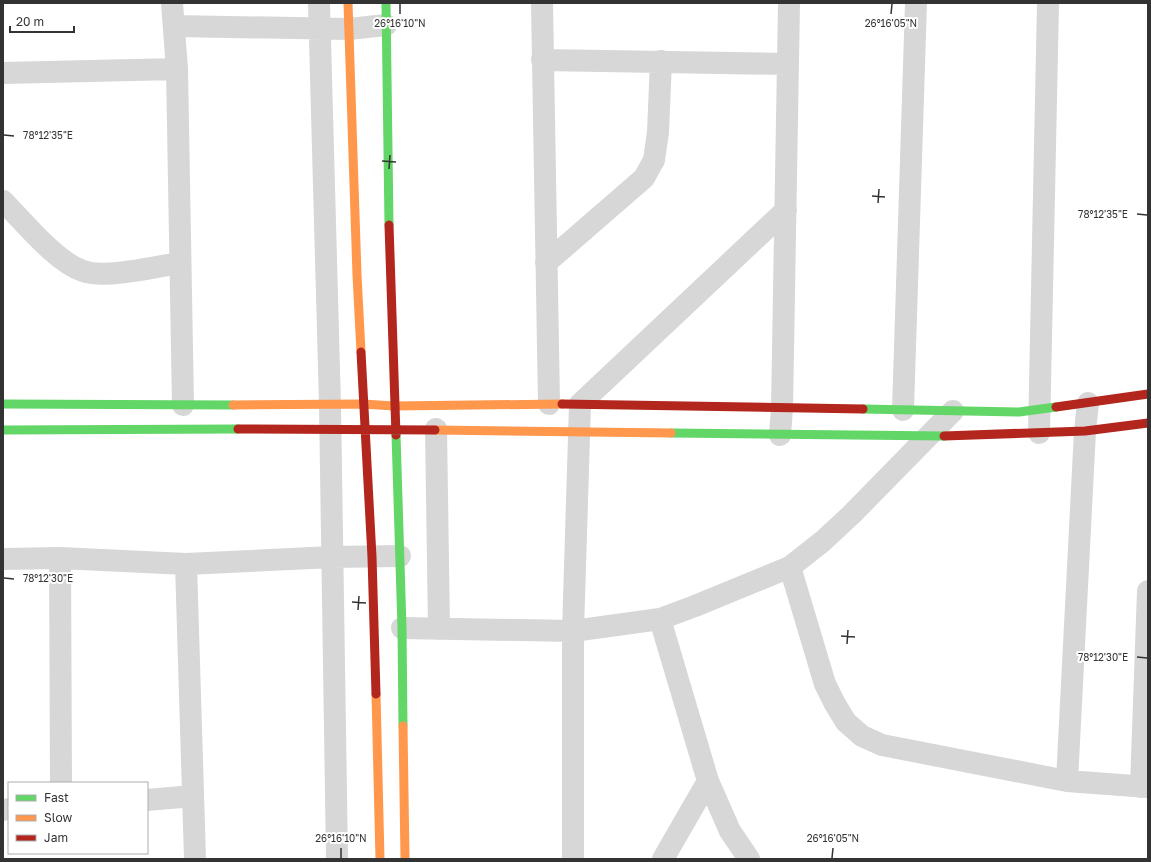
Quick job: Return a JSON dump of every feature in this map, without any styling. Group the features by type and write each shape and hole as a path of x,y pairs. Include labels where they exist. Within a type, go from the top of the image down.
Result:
{"street":[{"path":"172,3 177,69 179,263 183,405"},
{"path":"319,3 330,405 337,859"},
{"path":"348,3 363,404 372,557 380,859"},
{"path":"386,3 389,223 402,628 406,859"},
{"path":"542,3 548,404"},
{"path":"780,435 782,408 789,3"},
{"path":"903,410 916,3"},
{"path":"1039,433 1048,3"},
{"path":"174,26 349,29 386,26"},
{"path":"542,60 787,64"},
{"path":"546,264 644,178 654,160 658,132 661,61"},
{"path":"3,73 177,69"},
{"path":"3,201 60,259 83,272 108,274 179,263"},
{"path":"572,859 573,631 580,404 786,210"},
{"path":"3,404 363,404 394,406 580,404 1019,412 1148,394"},
{"path":"1067,781 1088,402"},
{"path":"402,628 573,631 660,618 790,567 823,541 846,520 953,411"},
{"path":"3,429 436,429 927,438 1086,431 1148,423"},
{"path":"436,429 439,629"},
{"path":"3,559 60,558 186,564 332,557 400,556"},
{"path":"60,558 61,782"},
{"path":"186,564 195,859"},
{"path":"790,567 825,684 846,722 862,736 882,745 1067,781 1144,787 1148,591"},
{"path":"660,618 708,781 730,831 749,859"},
{"path":"663,859 708,781"},
{"path":"148,800 193,796"},
{"path":"573,833 588,859"}],"traffic: fast":[{"path":"386,3 389,225"},
{"path":"3,404 233,405"},
{"path":"863,409 1019,412 1056,407"},
{"path":"3,430 238,429"},
{"path":"671,433 944,436"},
{"path":"396,435 402,628 403,726"}],"traffic: slow":[{"path":"348,3 361,352"},
{"path":"233,405 363,404 394,406 562,404"},
{"path":"435,430 671,433"},
{"path":"376,694 380,859"},
{"path":"403,726 405,859"}],"traffic: jam":[{"path":"389,225 396,435"},
{"path":"361,352 372,557 376,694"},
{"path":"1056,407 1148,394"},
{"path":"562,404 863,409"},
{"path":"944,436 1085,431 1148,423"},
{"path":"238,429 435,430"}]}
